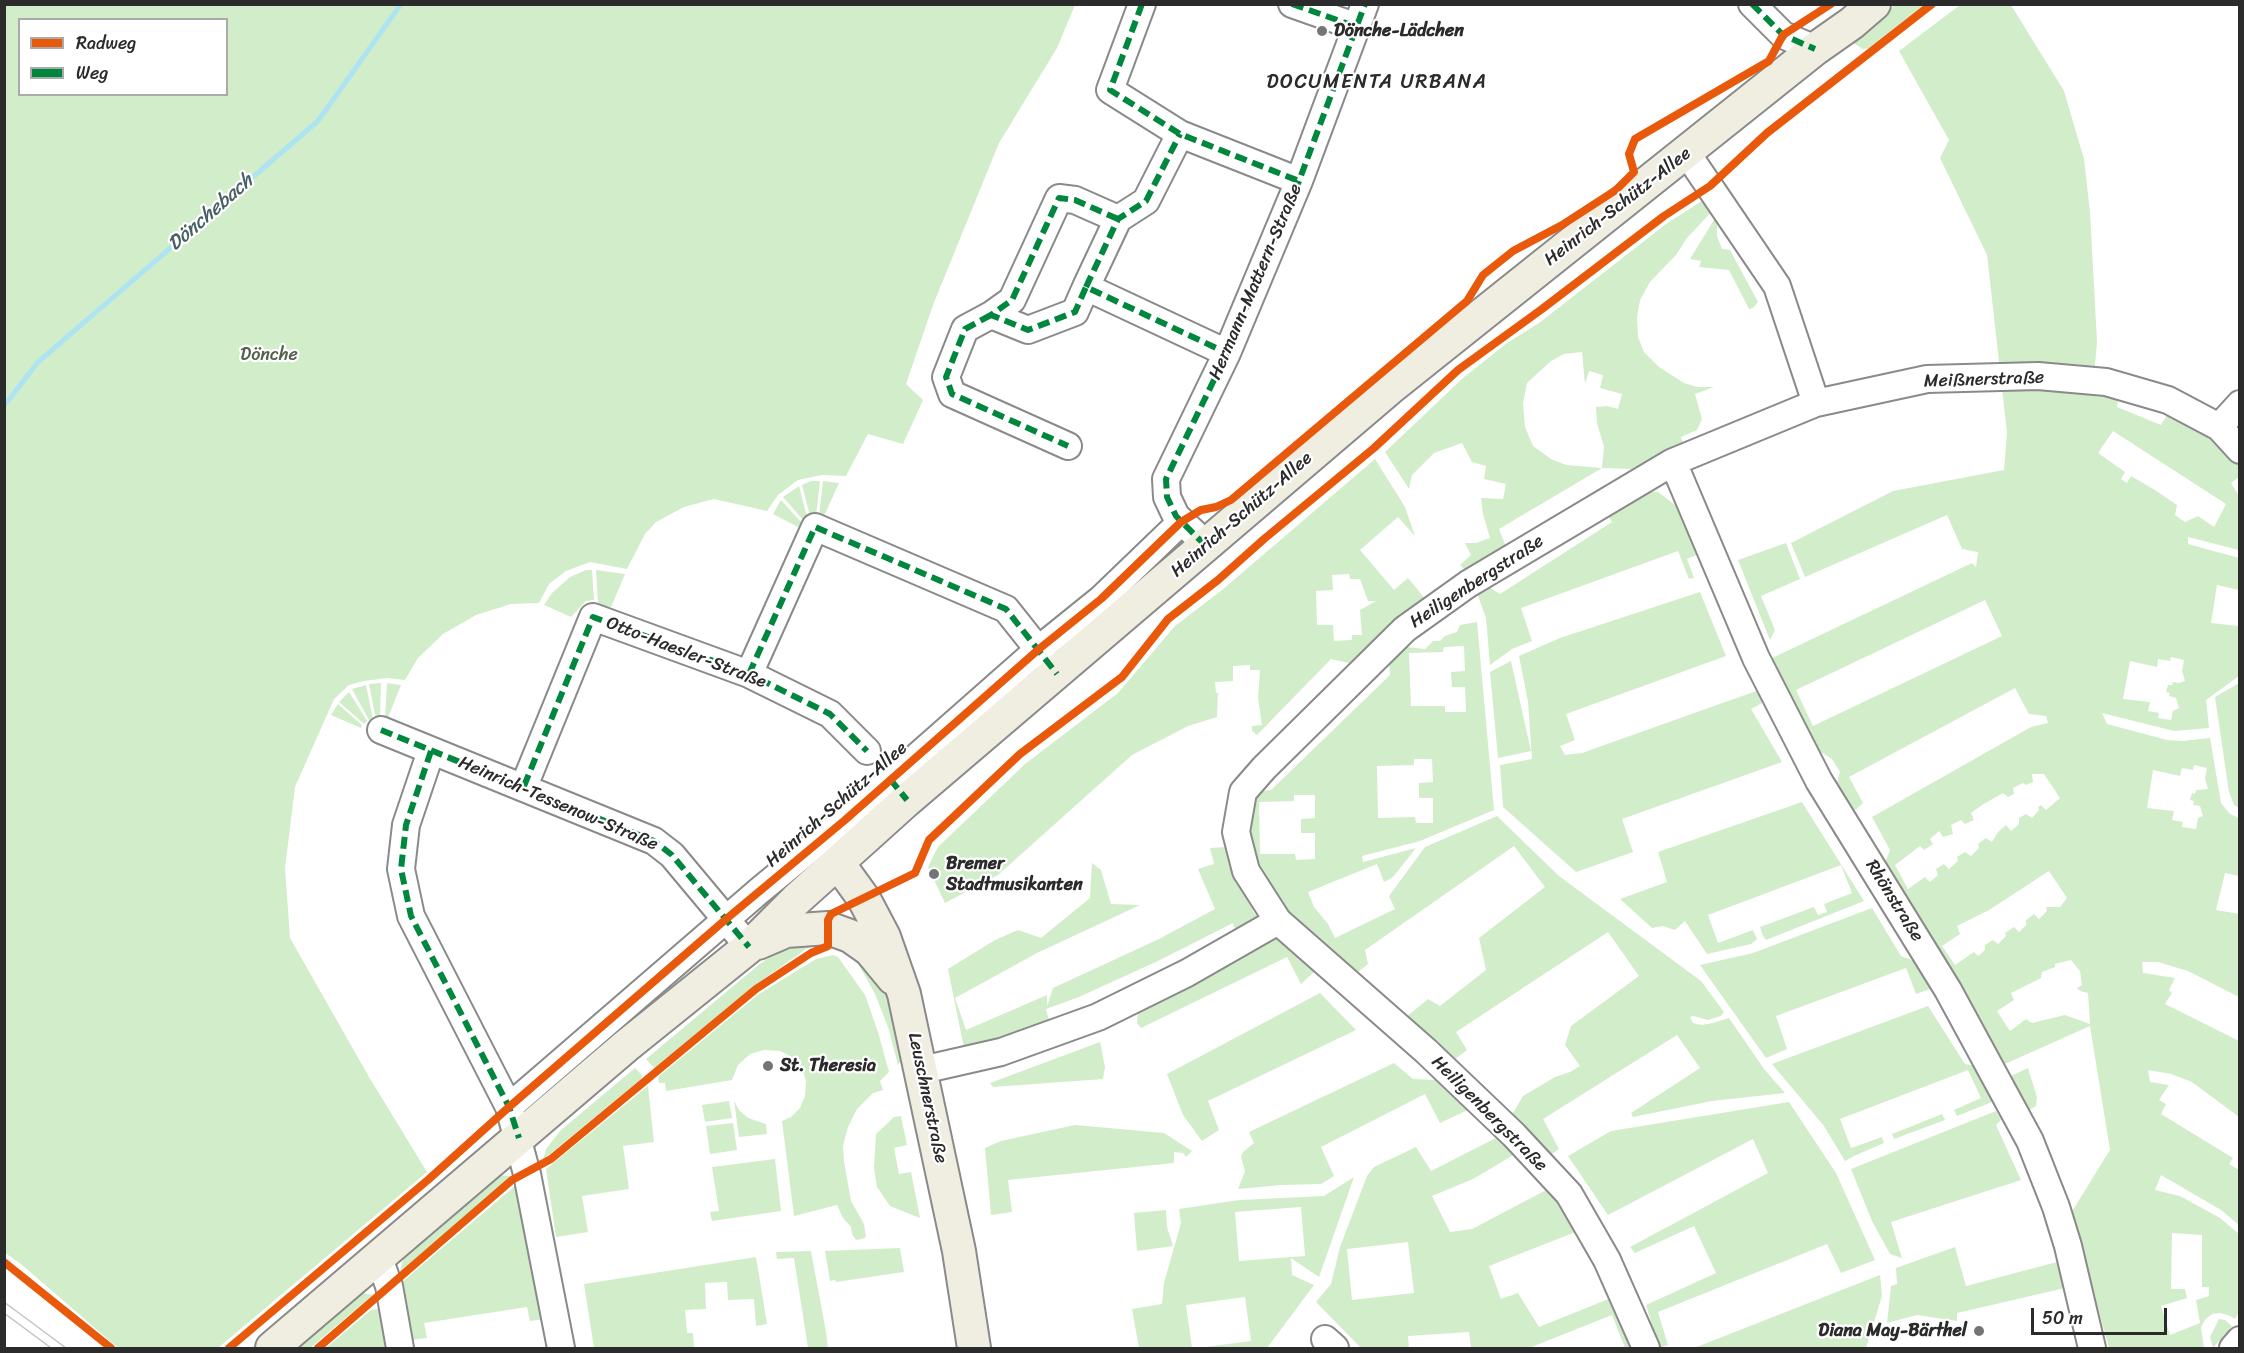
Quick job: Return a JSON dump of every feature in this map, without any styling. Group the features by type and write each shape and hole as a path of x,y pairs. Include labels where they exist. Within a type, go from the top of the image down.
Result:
{"main road":[{"name":"Heinrich-Schütz-Allee","path":"272,1348 626,1046 749,947 796,900 838,863 898,790 1048,662 1206,546 1390,388 1874,4"},
{"name":"Leuschnerstraße","path":"838,863 864,899 884,937 904,994 959,1251 974,1348"},
{"path":"749,947 786,931 828,928 850,936 870,950 904,994"}],"street":[{"path":"1142,4 1110,90 1180,134 1299,181"},
{"path":"1292,4 1361,16"},
{"path":"1752,4 1783,35 1815,49"},
{"name":"Hermann-Mattern-Straße","path":"1206,546 1176,516 1167,497 1166,479 1227,353 1299,181 1361,16"},
{"path":"991,315 1028,330 1075,312 1118,219 1146,201 1180,134"},
{"path":"1686,152 1777,286 1816,403"},
{"path":"1068,446 952,394 946,377 965,329 1012,300 1059,198 1075,200 1118,219"},
{"path":"1086,287 1227,353"},
{"name":"Meißnerstraße","path":"1816,403 1927,379 2038,376 2106,382 2169,400 2219,427 2240,450"},
{"name":"Heiligenbergstraße","path":"1646,1348 1606,1260 1569,1194 1514,1135 1426,1051 1278,921 1246,871 1236,832 1243,792 1264,768 1405,629 1468,584 1673,462 1816,403"},
{"path":"2219,427 2240,404"},
{"name":"Rhönstraße","path":"1673,462 1756,658 1819,781 1948,990 2030,1141 2068,1246 2092,1348"},
{"name":"Heinrich-Schütz-Allee","path":"1048,662 1101,598 1181,522"},
{"path":"749,674 815,527 1006,609 1048,662"},
{"name":"Otto-Haesler-Straße","path":"524,786 593,617 749,674 830,714 867,751"},
{"name":"Heinrich-Tessenow-Straße","path":"381,730 524,786 654,841 672,855 749,947"},
{"path":"431,751 406,825 401,869 411,916 509,1107 519,1138 561,1348"},
{"name":"Heinrich-Schütz-Allee","path":"509,1107 725,920 846,820 898,790"},
{"path":"922,1071 1001,1052 1098,1017 1187,973 1278,921"},
{"path":"379,1258 389,1286 400,1348"},
{"path":"2233,1348 2240,1340"}],"green space":[{"name":"Dönche","path":"4,5 1075,5 1057,48 999,143 933,305 906,384 923,400 903,444 868,434 846,476 822,475 798,480 778,495 767,511 714,499 684,507 656,522 645,534 627,569 590,562 566,571 549,584 539,603 511,604 476,615 443,634 418,658 405,680 387,678 349,685 334,699 295,787 285,868 290,938 369,1077 427,1172 218,1348 118,1348 21,1264 5,1253"},
{"path":"1895,5 1924,5 1869,48 1863,49 1850,41"},
{"path":"1960,5 2011,5 2064,91 2084,159 2090,212 2097,342 2093,387 2119,394 2117,407 2161,425 2169,412 2213,437 2239,466 2239,477 2231,483 2239,496 2239,550 2188,537 2188,544 2239,558 2239,590 2217,585 2211,623 2238,626 2239,676 2206,700 2209,728 2174,731 2102,713 2107,724 2167,740 2210,738 2221,803 2230,814 2239,818 2239,876 2225,873 2216,910 2239,914 2239,997 2188,971 2158,962 2142,962 2143,973 2175,978 2169,990 2172,993 2165,1004 2239,1041 2239,1117 2192,1082 2171,1074 2148,1070 2150,1082 2169,1085 2159,1100 2166,1104 2161,1114 2233,1158 2229,1164 2239,1170 2239,1225 2221,1210 2161,1175 2155,1190 2180,1196 2220,1218 2239,1234 2239,1312 2235,1319 2220,1313 2212,1314 2205,1320 2201,1327 2204,1348 2109,1348 2071,1213 2110,1150 2090,1026 2005,1064 1883,868 1890,850 1872,817 2031,727 2048,723 2046,716 2029,714 2015,688 1849,777 1863,803 1851,814 1835,789 1840,772 1832,759 1813,747 1770,659 1972,563 1976,567 1978,552 1962,549 1947,515 1805,577 1791,543 1893,491 2004,470 2007,433 1987,255 1940,158 1949,140 1899,51","holes":["2113,431 2226,504 2214,527 2198,516 2185,522 2175,515 2177,505 2131,476 2127,483 2121,479 2125,472 2098,453","1985,600 2002,636 1813,726 1796,690","2171,657 2184,660 2182,671 2185,681 2173,682 2172,685 2168,685 2166,692 2170,693 2169,696 2176,698 2179,708 2173,711 2171,720 2158,718 2159,713 2148,711 2150,702 2123,699 2130,661 2157,667 2158,659 2170,661","2194,765 2207,768 2205,778 2208,789 2196,790 2195,794 2192,793 2190,800 2194,801 2193,805 2200,806 2203,816 2198,818 2196,829 2182,827 2183,822 2172,820 2174,811 2147,808 2153,770 2180,776 2182,768 2193,770","2032,774 2044,774 2060,798 2046,810 2041,805 2038,807 2039,810 2032,818 2026,814 2019,818 2019,824 2011,831 2006,825 1992,842 1986,838 1978,844 1979,848 1971,856 1965,852 1957,857 1958,861 1949,869 1944,864 1936,869 1938,875 1930,882 1925,877 1908,889 1895,865 1920,846 1924,850 1933,844 1930,839 1939,831 1943,837 1953,834 1951,825 1961,820 1965,824 1974,820 1971,813 1982,805 2003,793 2008,797 2014,794 2013,788 2023,783 2026,785 2033,782","2049,871 2067,898 2060,907 2046,907 2047,911 2039,919 2034,914 2026,920 2026,925 2019,932 2014,927 2005,933 2006,936 1998,944 1993,940 1985,945 1985,950 1978,956 1974,952 1955,965 1942,946 1960,934 1957,926 1989,910","2071,960 2080,971 2082,985 2077,988 2088,993 2090,1024 2065,1015 2032,1023 2026,1019 2010,1031 1997,1011 2014,1000 2011,993 2041,978 2042,972 2055,967 2055,964","2172,1233 2202,1235 2202,1287 2209,1287 2209,1296 2196,1300 2200,1323 2170,1335 2161,1306 2187,1298 2185,1289 2171,1289"]},
{"path":"1705,199 1715,208 1650,282 1640,300 1637,317 1638,337 1644,352 1659,367 1684,383 1697,387 1714,387 1695,394 1702,419 1697,430 1681,437 1686,449 1631,469 1602,468 1499,529 1506,547 1466,571 1460,565 1471,555 1465,543 1476,543 1490,538 1481,498 1503,499 1506,484 1484,479 1486,466 1472,462 1462,443 1434,453 1412,475 1409,489 1385,452 1463,378 1507,343 1539,323 1666,224","holes":["1582,352 1585,384 1589,371 1603,375 1600,388 1622,394 1618,409 1607,406 1596,407 1597,423 1604,447 1602,468 1566,465 1551,459 1533,446 1525,427 1523,403 1527,383 1551,361 1564,354"]},
{"path":"1717,215 1717,236 1722,249 1730,250 1758,302 1753,308 1749,309 1729,270 1699,267 1701,261 1690,259"},
{"path":"1375,459 1405,507 1415,536 1398,517 1360,550 1394,590 1408,578 1426,600 1382,641 1372,641 1349,663 1331,659 1257,735 1252,731 1252,726 1262,725 1258,698 1260,670 1250,670 1250,665 1233,666 1233,681 1215,682 1216,693 1218,693 1217,717 1188,726 1132,755 998,875 945,903 928,867 938,847 1025,764 1118,693 1175,626 1222,590","holes":["1349,574 1350,579 1360,579 1368,601 1376,601 1360,610 1362,635 1352,635 1352,640 1334,641 1333,625 1317,625 1316,591 1333,590 1332,575"]},
{"path":"811,481 820,481 816,516 810,516 802,485"},
{"path":"823,481 839,483 824,516 819,516"},
{"path":"799,486 807,517 803,520 783,497"},
{"path":"1648,491 1658,492 1675,505 1697,555 1687,559 1694,578 1689,579 1678,551 1521,608 1532,641 1512,649 1490,665 1486,618 1477,593 1486,585 1500,594 1612,522 1605,511"},
{"path":"781,500 801,522 798,527 773,514"},
{"path":"1786,543 1800,579 1761,596 1775,630 1770,640 1738,560"},
{"path":"586,570 592,570 594,600 586,601 571,617 544,605 552,593 570,577"},
{"path":"596,570 625,574 611,607 598,605"},
{"path":"1700,592 1726,656 1566,714 1575,740 1560,746 1565,755 1582,753 1759,690 1764,702 1751,709 1782,762 1622,819 1633,852 1576,872 1503,807 1500,765 1532,759 1528,702 1519,656 1560,638"},
{"path":"1477,622 1494,810 1420,841 1362,856 1363,862 1416,848 1393,877 1384,882 1377,864 1308,892 1314,907 1328,924 1335,938 1395,909 1389,896 1425,847 1497,816 1559,876 1701,981 1724,1012 1721,1016 1708,1020 1690,1017 1693,1023 1702,1025 1729,1018 1764,1069 1785,1093 1712,1101 1633,1117 1631,1113 1700,1068 1677,1035 1543,1119 1559,1149 1549,1156 1510,1118 1523,1096 1555,1077 1580,1066 1565,1045 1571,1026 1639,976 1608,932 1456,1032 1467,1050 1454,1060 1405,1018 1428,999 1440,1006 1486,970 1479,938 1545,887 1514,846 1365,950 1368,964 1354,975 1280,908 1254,867 1247,827 1254,796 1260,791 1271,790 1390,675 1389,660 1407,647 1425,649 1433,641 1440,641 1445,636 1457,632 1460,625","holes":["1464,646 1465,671 1451,672 1452,687 1465,687 1466,712 1445,712 1445,706 1411,706 1409,653 1443,652 1444,647","1414,759 1432,759 1433,782 1419,783 1419,798 1433,798 1433,823 1416,823 1415,817 1378,818 1377,766 1414,765","1294,795 1315,795 1315,818 1301,819 1301,833 1315,833 1315,859 1296,860 1295,854 1260,854 1259,802 1294,801"]},
{"path":"1511,661 1531,751 1498,758 1490,672"},
{"path":"381,683 380,719 376,719 369,684"},
{"path":"387,683 401,685 387,720 385,719"},
{"path":"2239,683 2239,808 2234,805 2229,792 2215,697"},
{"path":"366,685 373,719 369,720 352,689"},
{"path":"349,692 367,721 364,724 339,702"},
{"path":"338,704 362,725 361,728 331,715"},
{"path":"1802,802 1864,901 1766,940 1763,936 1760,927 1814,907 1818,915 1827,912 1824,904 1852,893 1841,865 1708,915 1718,943 1753,930 1757,939 1751,944 1707,954 1685,921 1675,930 1663,926 1652,928 1620,899 1667,882 1658,852"},
{"path":"1225,847 1254,913 1260,918 1241,933 1233,923 1160,960 1079,997 1046,1009 1049,1020 979,1045 964,1048 948,969 995,940 1018,930 1041,938 1090,898 1092,863 1101,870 1111,904 1140,905 1037,953 955,998 966,1030 1047,995 1047,1006 1053,988 1159,939 1215,909 1198,869 1214,864 1210,848"},
{"path":"1872,908 1901,956 1917,962 1933,988 1916,994 1906,968 1776,1016 1787,1049 1766,1058 1700,965 1753,953"},
{"path":"816,936 815,946 806,949 754,986 655,1069 646,1059 780,949"},
{"path":"1277,938 1314,972 1301,984 1287,957 1141,1028 1137,1023 1138,1011"},
{"path":"840,941 879,980 887,997 898,1033 902,1059 898,1065 888,1027 875,994 860,967 840,944"},
{"path":"833,955 838,957 865,995 889,1072 880,1081 883,1090 873,1093 857,1109 848,1127 843,1146 851,1201 864,1224 866,1237 856,1240 851,1227 843,1218 837,1205 794,1216 782,1121 791,1117 800,1108 805,1096 806,1081 802,1068 790,1056 780,1051 764,1050 750,1054 738,1065 732,1080 666,1091 665,1083 659,1083 658,1077 759,994 816,959"},
{"path":"1320,993 1356,1030 1208,1101 1219,1130 1202,1141 1183,1115 1167,1074"},
{"path":"1928,1006 1965,1064 1982,1067 1997,1100 1957,1116 1954,1110 1981,1098 1968,1070 1840,1119 1851,1148 1882,1137 1884,1143 1845,1161 1824,1126 1772,1064"},
{"path":"1100,1042 1105,1067 1103,1079 993,1087 990,1083"},
{"path":"1394,1063 1413,1079 1435,1080 1472,1108 1440,1123 1425,1094 1321,1147 1334,1176 1321,1184 1238,1189 1245,1171 1241,1157 1243,1152 1254,1143 1249,1132"},
{"path":"635,1068 642,1075 641,1079 543,1160 546,1149 561,1130"},
{"path":"2028,1068 2037,1097 2036,1106 2028,1111 2011,1076"},
{"path":"648,1086 654,1142 623,1146 629,1189 582,1196 588,1232 556,1237 546,1169"},
{"path":"729,1101 732,1118 705,1122 702,1105"},
{"path":"734,1101 739,1110 748,1118 766,1124 767,1134 739,1137"},
{"path":"1789,1102 1836,1173 1875,1260 1841,1273 1827,1244 1658,1312 1668,1345 1659,1348 1646,1305 1716,1273 1694,1226 1635,1253 1630,1247 1768,1173 1753,1139 1608,1215 1568,1156 1611,1131"},
{"path":"1996,1111 2001,1120 1996,1125 2021,1180 1891,1222 1902,1258 1890,1254 1872,1221 1851,1169"},
{"path":"1942,1114 1945,1120 1894,1139 1892,1134"},
{"path":"901,1116 907,1145 894,1148 899,1174 911,1172 920,1218 890,1206 877,1187 874,1168 876,1134 894,1117"},
{"path":"733,1123 737,1150 710,1154 706,1126"},
{"path":"1075,1125 1164,1133 1192,1151 1186,1157 1183,1153 1174,1152 1174,1163 1008,1180 1012,1212 991,1215 985,1148 1001,1141"},
{"path":"1498,1137 1514,1154 1473,1179 1432,1196 1450,1232 1472,1229 1552,1187 1578,1231 1489,1266 1501,1299 1518,1293 1539,1327 1611,1298 1630,1346 1625,1348 1612,1315 1529,1348 1471,1348 1469,1332 1408,1336 1409,1348 1361,1348 1316,1302 1331,1284 1340,1247 1367,1176 1374,1167 1416,1147 1431,1171","holes":["1408,1242 1414,1293 1352,1300 1347,1249"]},
{"path":"775,1159 781,1211 712,1221 710,1212 719,1211 712,1167"},
{"path":"495,1175 512,1176 400,1272 402,1262 409,1250"},
{"path":"1354,1177 1319,1277 1291,1258 1292,1275 1314,1285 1267,1348 1198,1348 1251,1341 1245,1297 1186,1305 1192,1348 1139,1348 1132,1309 1162,1304 1164,1283 1181,1223 1179,1209 1239,1200 1324,1196","holes":["1301,1207 1305,1256 1239,1261 1235,1212"]},
{"path":"515,1186 522,1193 546,1319 530,1321 527,1307 424,1323 427,1338 411,1340 401,1283"},
{"path":"1166,1210 1167,1227 1173,1246 1137,1251 1134,1213"},
{"path":"1955,1247 1966,1286 2057,1262 2065,1288 1957,1313 1957,1321 1917,1315 1887,1323 1891,1286 1897,1284 1896,1268"},
{"path":"900,1248 904,1272 830,1281 825,1251"},
{"path":"811,1251 828,1348 808,1348 794,1258 777,1259 776,1252"},
{"path":"756,1257 767,1324 756,1326 754,1299 728,1300 727,1282 705,1283 706,1309 685,1310 687,1333 693,1333 694,1348 594,1348 584,1284"},
{"path":"1880,1275 1882,1296 1866,1348 1694,1348"},
{"path":"362,1293 373,1295 310,1348 293,1348 354,1295"},
{"path":"378,1309 383,1313 389,1348 326,1348 371,1310"},
{"path":"2219,1319 2225,1320 2232,1326 2213,1348 2210,1337"}],"waterway":[{"name":"Dönchebach","path":"4,406 38,362 318,121 401,4"}],"tram line":[{"path":"4,1302 66,1348"},
{"path":"4,1313 51,1348"}],"marked path":[{"path":"1142,4 1110,90 1180,134 1299,181"},
{"path":"1292,4 1357,27"},
{"path":"1206,546 1176,516 1167,497 1166,479 1227,353 1299,181 1365,4"},
{"path":"1752,4 1783,35 1815,49"},
{"path":"1086,287 1118,219 1146,201 1180,134"},
{"path":"1118,219 1075,200 1059,198 1012,300 991,315 1028,330 1075,312 1086,287 1227,353"},
{"path":"991,315 965,329 946,377 952,394 1068,446"},
{"path":"749,674 815,527 1006,609 1057,674"},
{"path":"524,786 593,617 749,674 830,714 867,751"},
{"path":"381,730 654,841 672,855 749,947"},
{"path":"431,751 406,825 401,869 411,916 509,1107 519,1138"},
{"path":"890,779 907,800"}],"cycle path":[{"path":"229,1348 429,1179 509,1107 725,920 845,820 1039,649 1101,599 1181,522 1201,510 1216,507 1231,500 1467,301 1483,275 1513,251 1562,225 1616,190 1634,172 1629,154 1635,139 1769,61 1783,35 1831,4"},
{"path":"318,1348 512,1180 551,1159 756,989 811,953 828,946 828,920 831,914 915,873 929,840 1020,754 1122,677 1168,619 1218,580 1374,448 1458,370 1664,216 1710,186 1767,133 1932,4"},
{"path":"4,1262 111,1348"}],"place":[{"name":"Dönche-Lädchen","path":"1322,31"},
{"name":"Bremer Stadtmusikanten","path":"934,874"},
{"name":"St. Theresia","path":"768,1066"},
{"name":"Diana May-Bärthel","path":"1979,1331"}],"district":[{"name":"DOCUMENTA URBANA","path":"1377,83"}]}
